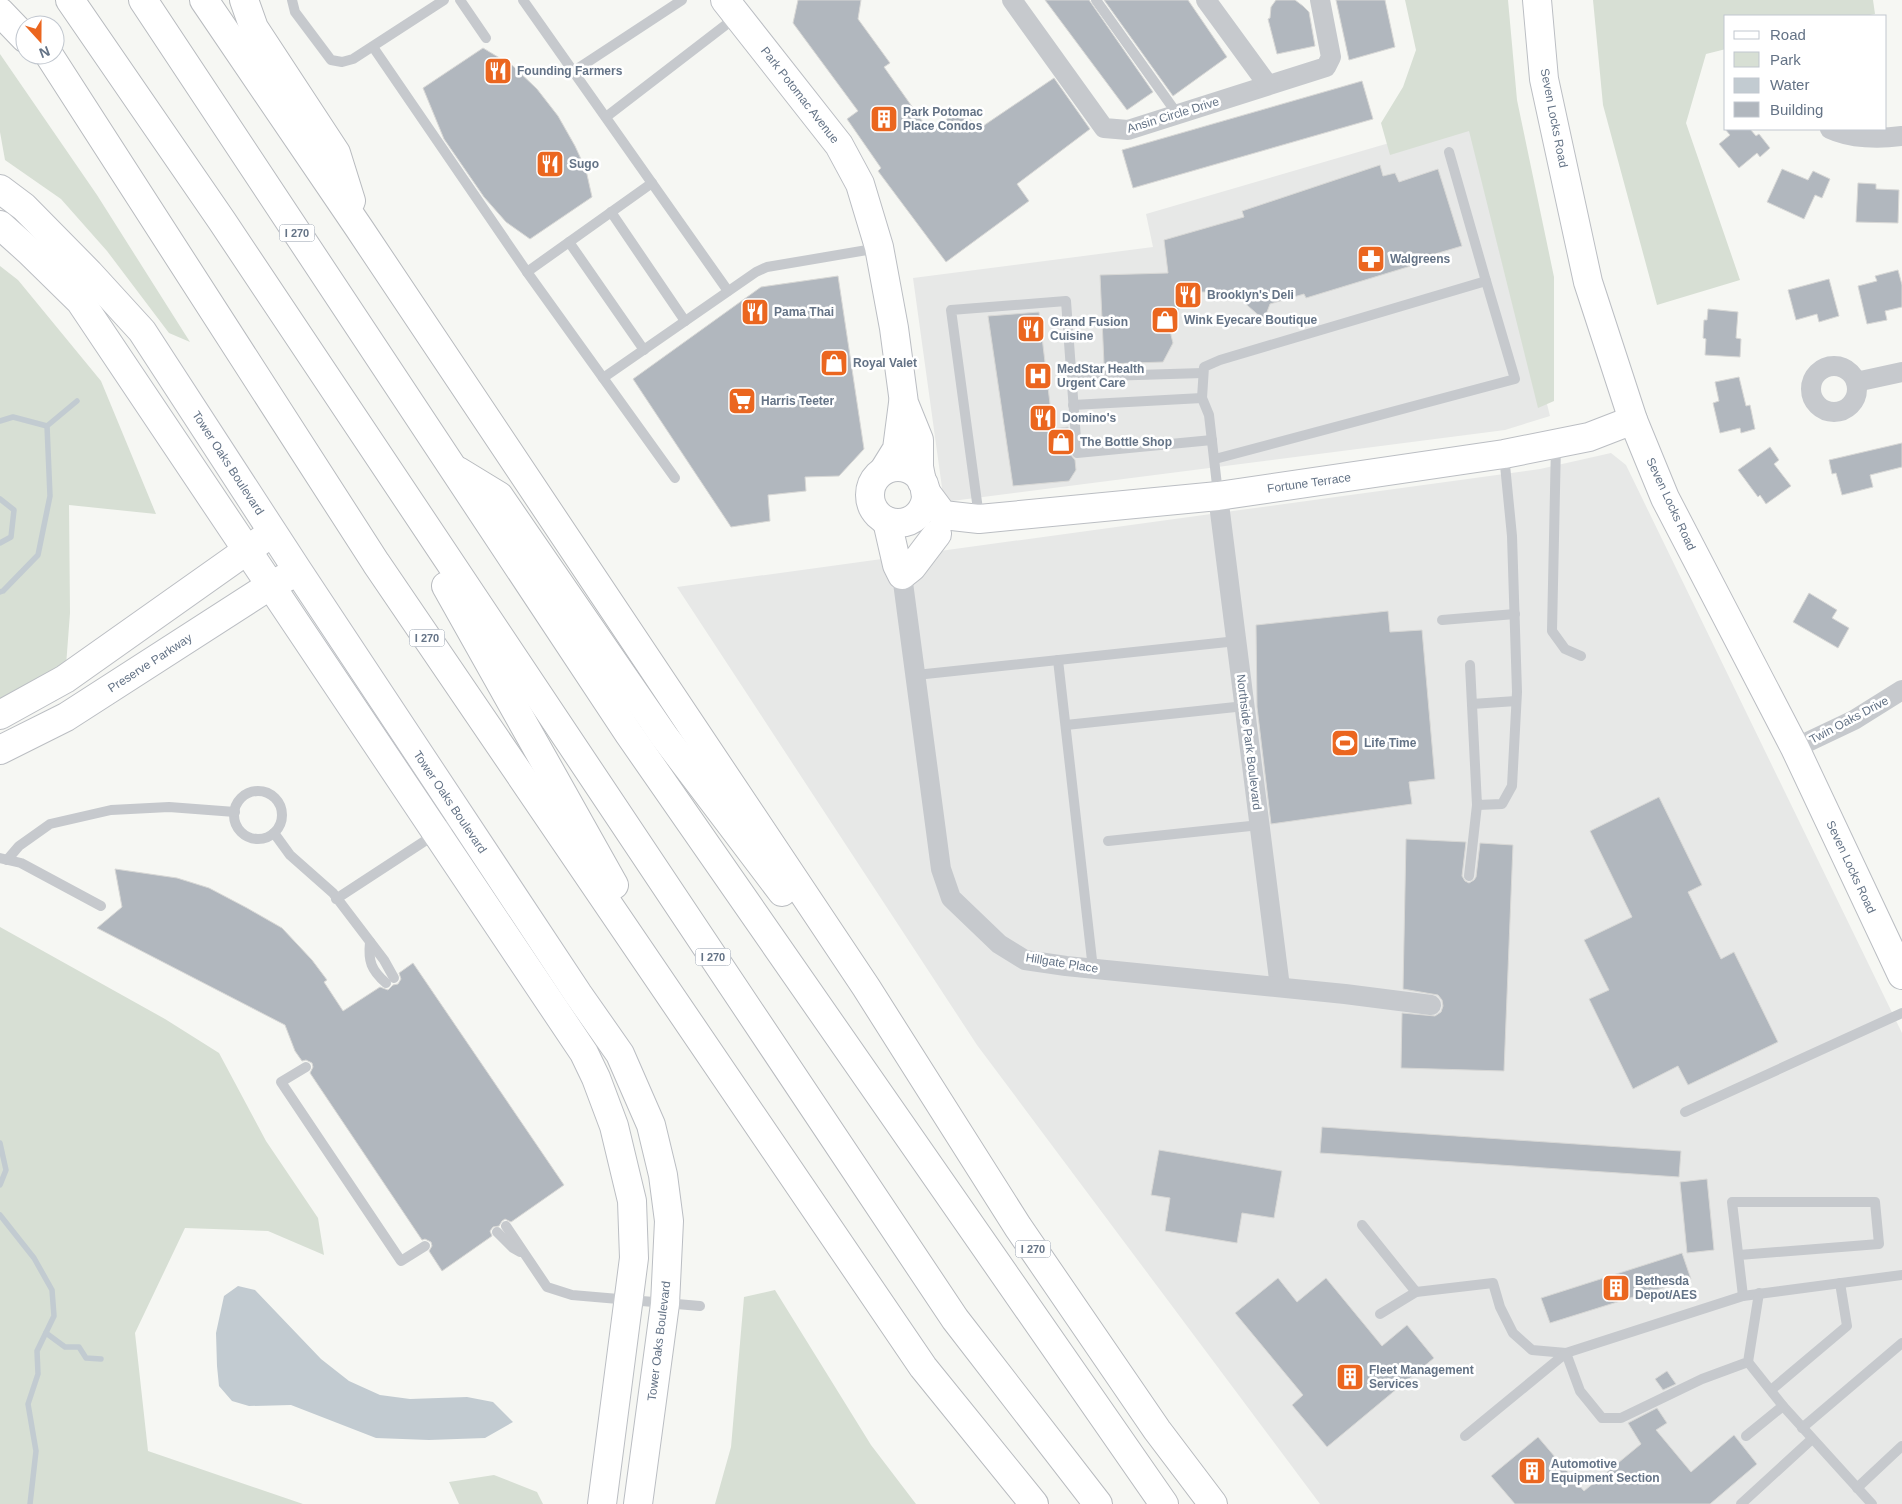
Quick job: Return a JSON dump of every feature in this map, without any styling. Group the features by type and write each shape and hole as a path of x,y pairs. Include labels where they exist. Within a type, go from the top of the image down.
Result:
{"main road":[{"path":"13,0 23,15"},
{"name":"I 270","path":"70,0 341,400 955,1319 1098,1504"},
{"name":"I 270","path":"143,0 635,742 1164,1504"},
{"name":"I 270","path":"204,0 359,228 866,987 1018,1227 1157,1430 1213,1504"},
{"path":"244,0 254,28 336,154 359,228"},
{"name":"Seven Locks Road","path":"1537,0 1544,79 1588,282 1633,420 1665,498 1795,748 1902,975"},
{"name":"Park Potomac Avenue","path":"732,8 840,145 860,184 880,248 894,328 904,403"},
{"path":"0,12 15,28"},
{"path":"46,65 103,138"},
{"name":"I 270","path":"56,65 376,563 923,1367 1034,1504"},
{"name":"Tower Oaks Boulevard","path":"0,188 24,208 89,273 142,331 272,533 578,994 620,1054 651,1125 664,1175 669,1221 665,1304 638,1504"},
{"path":"0,225 80,301 584,1053 596,1078 614,1126 632,1200 634,1258 602,1504"},
{"path":"341,400 707,1049"},
{"path":"896,521 897,565 902,575 912,567 936,534 922,532 896,521 878,515 870,500 872,483 884,470 897,449 904,403"},
{"path":"896,521 914,517 921,510 925,501 919,467 919,440 904,403"},
{"name":"Fortune Terrace","path":"924,487 943,515 979,519 1218,496 1504,454 1589,437 1633,420"},
{"path":"452,467 500,496 664,736 778,887 866,987"},
{"path":"884,470 892,467 909,469 917,474 924,487"},
{"name":"Fortune Terrace","path":"936,534 979,519"},
{"path":"0,715 65,679 272,533"},
{"name":"Preserve Parkway","path":"0,750 66,717 271,585 298,571"}],"street":[{"name":"Ansin Circle Drive","path":"1012,0 1104,128 1128,130 1326,67 1331,56 1320,0"},
{"path":"1206,0 1268,85"},
{"path":"1832,130 1862,137 1902,136"},
{"path":"1856,382 1902,372"},
{"name":"Northside Park Boulevard","path":"1218,496 1280,987"},
{"name":"Hillgate Place","path":"902,575 941,869 951,898 999,944 1025,960 1431,1005"},
{"name":"Twin Oaks Drive","path":"1795,748 1854,720 1902,690"}],"lane":[{"path":"291,1 295,12 331,60 342,62 353,59 373,47 444,0"},
{"path":"460,0 486,38"},
{"path":"522,0 728,291"},
{"path":"574,71 682,0"},
{"path":"1096,0 1178,114"},
{"path":"606,117 732,8"},
{"path":"373,47 527,272 675,478"},
{"path":"1215,459 1515,379 1449,152"},
{"path":"527,272 652,183"},
{"path":"611,212 685,321"},
{"path":"569,242 644,350"},
{"path":"603,378 756,272 767,267 880,248"},
{"path":"1218,496 1209,415 1202,398 1204,367 1220,360 1486,281"},
{"path":"979,519 951,310 1066,301 1077,453 1212,440"},
{"path":"1072,377 1203,373"},
{"path":"1073,406 1202,398"},
{"path":"1556,444 1552,631 1565,649 1581,656"},
{"path":"1476,805 1502,804 1512,786 1516,701 1515,614 1512,536 1504,454"},
{"path":"1442,620 1515,614"},
{"path":"916,675 1237,641"},
{"path":"1058,660 1093,969"},
{"path":"1469,876 1476,805 1470,664"},
{"path":"1472,704 1516,701"},
{"path":"1066,725 1245,706"},
{"path":"264,791 271,794 278,801 282,815 280,825 274,833 267,838 255,839 245,835 237,825 235,812 238,802 244,796 253,792 264,791"},
{"path":"4,859 50,824 110,810 168,807 235,812"},
{"path":"336,898 461,818"},
{"path":"1108,841 1260,825"},
{"path":"274,833 290,856 336,898 370,942 368,957 376,974 390,980"},
{"path":"4,859 21,863 101,906"},
{"path":"1685,1112 1902,1013"},
{"path":"306,1067 281,1082 395,1253 401,1261 426,1246"},
{"path":"1739,1255 1879,1244 1874,1202 1732,1202 1743,1296"},
{"path":"1362,1225 1416,1292"},
{"path":"502,1229 513,1248 523,1253 547,1287 572,1295 700,1306"},
{"path":"1465,1436 1566,1353 1743,1296 1902,1275"},
{"path":"1380,1314 1416,1292 1493,1283 1500,1307 1513,1333 1532,1350 1566,1353"},
{"path":"1771,1390 1847,1326 1840,1283"},
{"path":"1760,1294 1748,1362 1802,1428 1872,1504"},
{"path":"1802,1428 1902,1344"},
{"path":"1566,1353 1580,1391 1602,1418 1621,1418 1702,1378 1748,1362"},
{"path":"1746,1436 1783,1406"},
{"path":"1740,1504 1812,1439"},
{"path":"1857,1488 1902,1446"}],"shaded area":[{"path":"1475,118 1550,416 1505,430 944,502 913,278 1153,247 1146,214"},
{"path":"1611,453 1626,465 1902,1033 1902,1504 1320,1504 977,1045 677,587 1540,469"}],"green space":[{"path":"1405,0 1508,0 1517,100 1554,277 1554,401 1538,408 1469,131 1390,155 1381,123 1403,87 1416,50"},
{"path":"1593,0 1873,0 1875,14 1870,15 1724,15 1724,50 1706,54 1686,123 1740,280 1657,305 1603,105"},
{"path":"0,54 97,195 190,342 169,333 107,251 61,199 5,160 0,132"},
{"path":"0,266 18,280 101,381 156,514 69,505 70,613 65,679 0,715"},
{"path":"0,927 165,1019 219,1053 266,1141 318,1218 324,1255 268,1231 185,1228 135,1333 148,1451 303,1504 0,1504"},
{"path":"775,1290 871,1445 916,1504 715,1504 731,1447 744,1297"},
{"path":"494,1475 537,1492 543,1504 459,1504 449,1482"}],"water":[{"path":"238,1286 255,1290 321,1359 349,1381 380,1395 410,1399 467,1397 493,1402 513,1422 485,1438 429,1440 376,1438 291,1405 249,1406 232,1401 219,1386 216,1333 224,1296"}],"building":[{"path":"798,0 861,0 858,19 890,63 884,67 930,132 955,113 983,126 1054,78 1090,129 1017,184 1029,201 946,262 878,171 881,168 847,119 858,111 793,23"},
{"path":"1045,0 1089,0 1153,92 1127,110"},
{"path":"1104,0 1188,0 1227,57 1173,96"},
{"path":"1276,0 1295,0 1309,12 1315,46 1277,54 1268,19 1270,18 1271,7"},
{"path":"1336,0 1385,0 1395,47 1349,60"},
{"path":"483,48 513,66 537,89 558,116 586,170 592,197 530,239 506,222 484,197 444,139 423,88"},
{"path":"1362,81 1373,119 1133,188 1122,150"},
{"path":"1726,130 1751,130 1756,136 1759,134 1770,148 1760,157 1757,153 1739,168 1719,144 1730,135"},
{"path":"1380,165 1383,176 1395,173 1399,182 1438,169 1462,246 1425,257 1424,262 1306,298 1304,294 1270,304 1264,320 1232,292 1200,292 1179,309 1171,327 1173,343 1163,362 1104,364 1100,275 1168,273 1164,240 1244,217 1242,211"},
{"path":"1782,169 1808,180 1813,171 1830,179 1822,198 1815,195 1804,219 1767,202"},
{"path":"1858,183 1876,184 1876,189 1899,190 1898,223 1856,222"},
{"path":"1898,270 1902,285 1902,307 1885,311 1887,320 1867,324 1858,286 1877,281 1875,276"},
{"path":"838,276 864,449 839,476 805,477 806,491 768,495 770,521 731,527 633,379 761,287"},
{"path":"1829,279 1839,316 1819,322 1817,314 1796,320 1788,290"},
{"path":"1708,309 1738,312 1736,338 1741,339 1740,357 1705,355 1706,339 1703,338 1704,320 1707,320"},
{"path":"1039,312 1053,429 1068,427 1070,454 1075,460 1076,470 1069,481 1013,486 988,316"},
{"path":"1739,377 1746,406 1750,405 1755,429 1741,433 1740,428 1720,433 1713,403 1719,401 1715,382"},
{"path":"1902,443 1902,467 1870,475 1873,487 1842,495 1836,473 1832,474 1829,460"},
{"path":"1770,447 1779,460 1774,464 1791,486 1766,504 1760,495 1758,497 1738,470"},
{"path":"1809,593 1837,610 1832,618 1849,628 1838,648 1793,622"},
{"name":"Life Time","path":"1388,611 1390,632 1422,630 1435,779 1409,782 1412,804 1271,824 1257,707 1256,625"},
{"path":"1659,797 1702,885 1688,892 1721,959 1734,952 1778,1042 1688,1085 1678,1066 1633,1089 1589,999 1609,990 1584,940 1632,917 1590,831"},
{"path":"1406,839 1466,842 1462,876 1469,883 1476,877 1480,843 1513,845 1504,1071 1401,1068 1402,1013 1435,1016 1441,1012 1443,1006 1442,1000 1438,995 1403,989"},
{"path":"115,869 177,878 209,888 282,928 312,960 327,980 324,982 343,1011 380,987 388,990 393,985 398,984 401,979 399,973 413,963 564,1185 511,1222 505,1219 499,1226 493,1227 490,1231 492,1236 442,1271 429,1251 432,1246 431,1242 425,1239 422,1240 310,1073 313,1067 312,1063 306,1060 302,1061 295,1051 285,1025 97,928 122,907"},
{"path":"1322,1127 1681,1151 1679,1177 1320,1153"},
{"path":"1159,1150 1282,1171 1274,1218 1242,1213 1237,1243 1165,1231 1170,1198 1151,1195"},
{"path":"1707,1179 1714,1250 1687,1253 1680,1182"},
{"name":"Bethesda Depot/AES","path":"1682,1253 1691,1279 1550,1323 1541,1298"},
{"name":"Fleet Management Services","path":"1278,1278 1297,1302 1326,1278 1382,1346 1407,1325 1434,1358 1327,1447 1292,1405 1303,1395 1235,1313"},
{"path":"1667,1371 1676,1384 1663,1390 1655,1379"},
{"name":"Automotive Equipment Section","path":"1657,1408 1667,1423 1656,1430 1691,1472 1734,1435 1757,1464 1710,1504 1515,1504 1491,1476 1538,1437 1584,1491 1641,1444 1628,1423"}],"waterway":[{"path":"0,592 38,555 50,496 47,426 77,401"},
{"path":"0,421 13,417 47,426"},
{"path":"0,499 14,510 11,537 0,543"},
{"path":"0,1143 6,1170 0,1185"},
{"path":"0,1215 34,1258 52,1290 54,1316 37,1351 38,1374 28,1404 36,1451 30,1504"},
{"path":"46,1333 65,1347 79,1347 86,1358 101,1359"}],"place":[{"name":"Founding Farmers","path":"498,71"},
{"name":"Park Potomac Place Condos","path":"884,119"},
{"name":"Sugo","path":"550,164"},
{"name":"Walgreens","path":"1371,259"},
{"name":"Brooklyn's Deli","path":"1188,295"},
{"name":"Pama Thai","path":"755,312"},
{"name":"Wink Eyecare Boutique","path":"1165,320"},
{"name":"Grand Fusion Cuisine","path":"1031,329"},
{"name":"Royal Valet","path":"834,363"},
{"name":"MedStar Health Urgent Care","path":"1038,376"},
{"name":"Harris Teeter","path":"742,401"},
{"name":"Domino's","path":"1043,418"},
{"name":"The Bottle Shop","path":"1061,442"},
{"name":"Life Time","path":"1345,743"},
{"name":"Bethesda Depot/AES","path":"1616,1288"},
{"name":"Fleet Management Services","path":"1350,1377"},
{"name":"Automotive Equipment Section","path":"1532,1471"}]}
